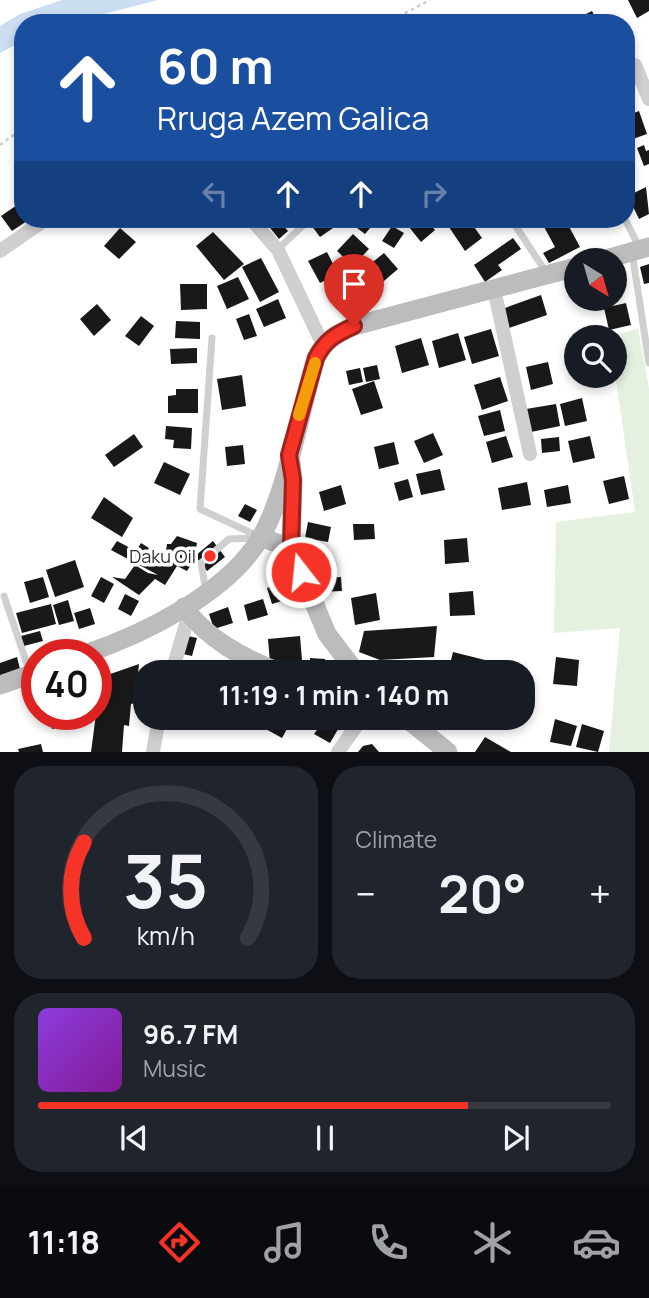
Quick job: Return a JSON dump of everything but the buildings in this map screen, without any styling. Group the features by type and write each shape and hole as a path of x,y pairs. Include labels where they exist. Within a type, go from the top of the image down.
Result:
{"main road":[{"path":"112,643 187,611 232,569 260,537 289,455 305,392 323,345 335,334 354,326 564,270"},
{"path":"289,455 293,480 291,548 327,634 347,660"},
{"path":"260,537 291,548"},
{"path":"187,611 237,654 251,660"},
{"path":"0,685 21,677"},
{"path":"421,730 448,752"}],"street":[{"path":"635,65 649,99"},
{"path":"0,251 33,228"},
{"path":"259,228 278,250 323,345"},
{"path":"494,289 530,454"},
{"path":"176,660 187,611"},
{"path":"153,752 157,730"},
{"path":"338,752 354,730"}],"lane":[{"path":"278,250 301,228"},
{"path":"517,228 548,275"},
{"path":"629,228 640,250 649,363"},
{"path":"212,338 200,509 260,537"},
{"path":"4,596 21,641"}],"path":[{"path":"403,14 430,0"}],"green space":[{"path":"638,328 649,389 649,752 609,752 620,628 554,633 556,522 635,512 617,388 627,388 627,332"}],"water":[{"path":"62,0 158,0 104,14 20,14"},
{"path":"14,18 14,46 0,53 0,26"}],"slow traffic":[{"path":"299,415 315,363"}],"place":[{"name":"Daku Oil","path":"210,556"}],"route":[{"path":"301,572 291,548 293,480 289,455 316,358 323,345 335,334 354,326"}]}
